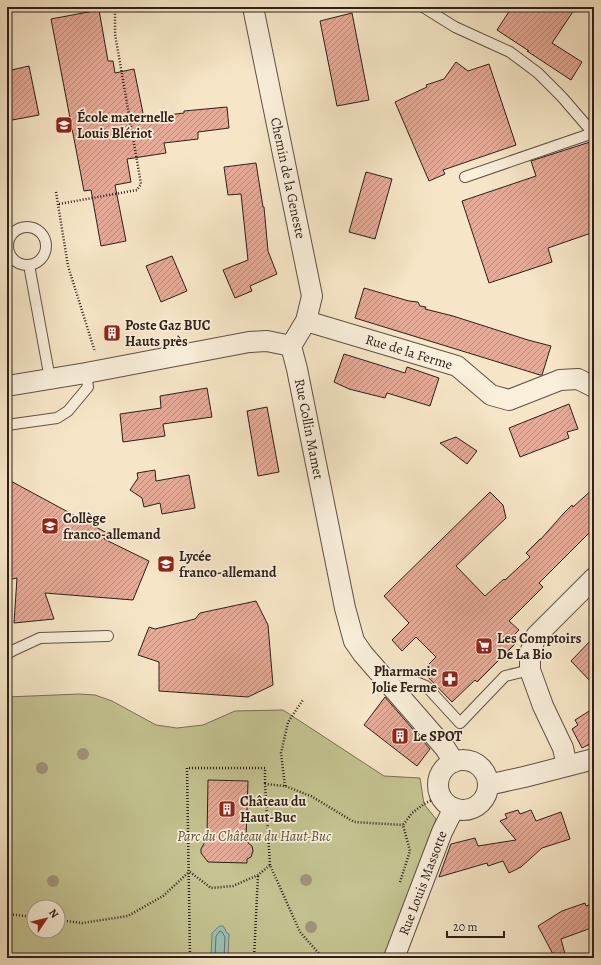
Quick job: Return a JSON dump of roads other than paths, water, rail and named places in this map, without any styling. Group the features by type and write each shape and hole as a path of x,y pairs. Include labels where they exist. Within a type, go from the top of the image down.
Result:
{"street":[{"name":"Chemin de la Geneste","path":"253,7 312,296 306,321 291,346"},
{"name":"Rue de la Ferme","path":"306,321 457,366 491,395 509,400 560,380 578,378 594,386"},
{"path":"7,386 92,372 249,342 267,342 291,346"},
{"name":"Rue Collin Mamet","path":"291,346 297,369 348,622 354,642 445,748 454,762"},
{"path":"567,766 563,748 543,706 530,670 530,653 536,636 594,578"},
{"path":"488,785 594,759"},
{"path":"462,760 477,764 483,770 488,785 483,800 470,808 462,809 447,801 438,788 441,774 448,764 462,760"},
{"name":"Rue Louis Massotte","path":"394,958 442,832 447,801"}],"lane":[{"path":"423,7 455,27 510,52 538,73 593,132 465,177"},
{"path":"29,265 50,379"},
{"path":"7,425 57,418 68,411 88,387 92,372"},
{"path":"7,654 40,638 108,636"},
{"path":"387,681 397,674 426,686 460,723 505,676 530,670"}],"water":[{"path":"220,926 223,926 229,934 228,957 211,958 212,933"}],"place":[{"name":"École maternelle Louis Blériot","path":"64,125"},
{"name":"Poste Gaz BUC Hauts près","path":"112,333"},
{"name":"Collège franco-allemand","path":"50,526"},
{"name":"Lycée franco-allemand","path":"166,564"},
{"name":"Les Comptoirs De La Bio","path":"484,646"},
{"name":"Pharmacie Jolie Ferme","path":"450,679"},
{"name":"Le SPOT","path":"400,736"},
{"name":"Château du Haut-Buc","path":"227,809"}],"park label":[{"name":"Parc du Château du Haut-Buc","path":"254,836"}]}
